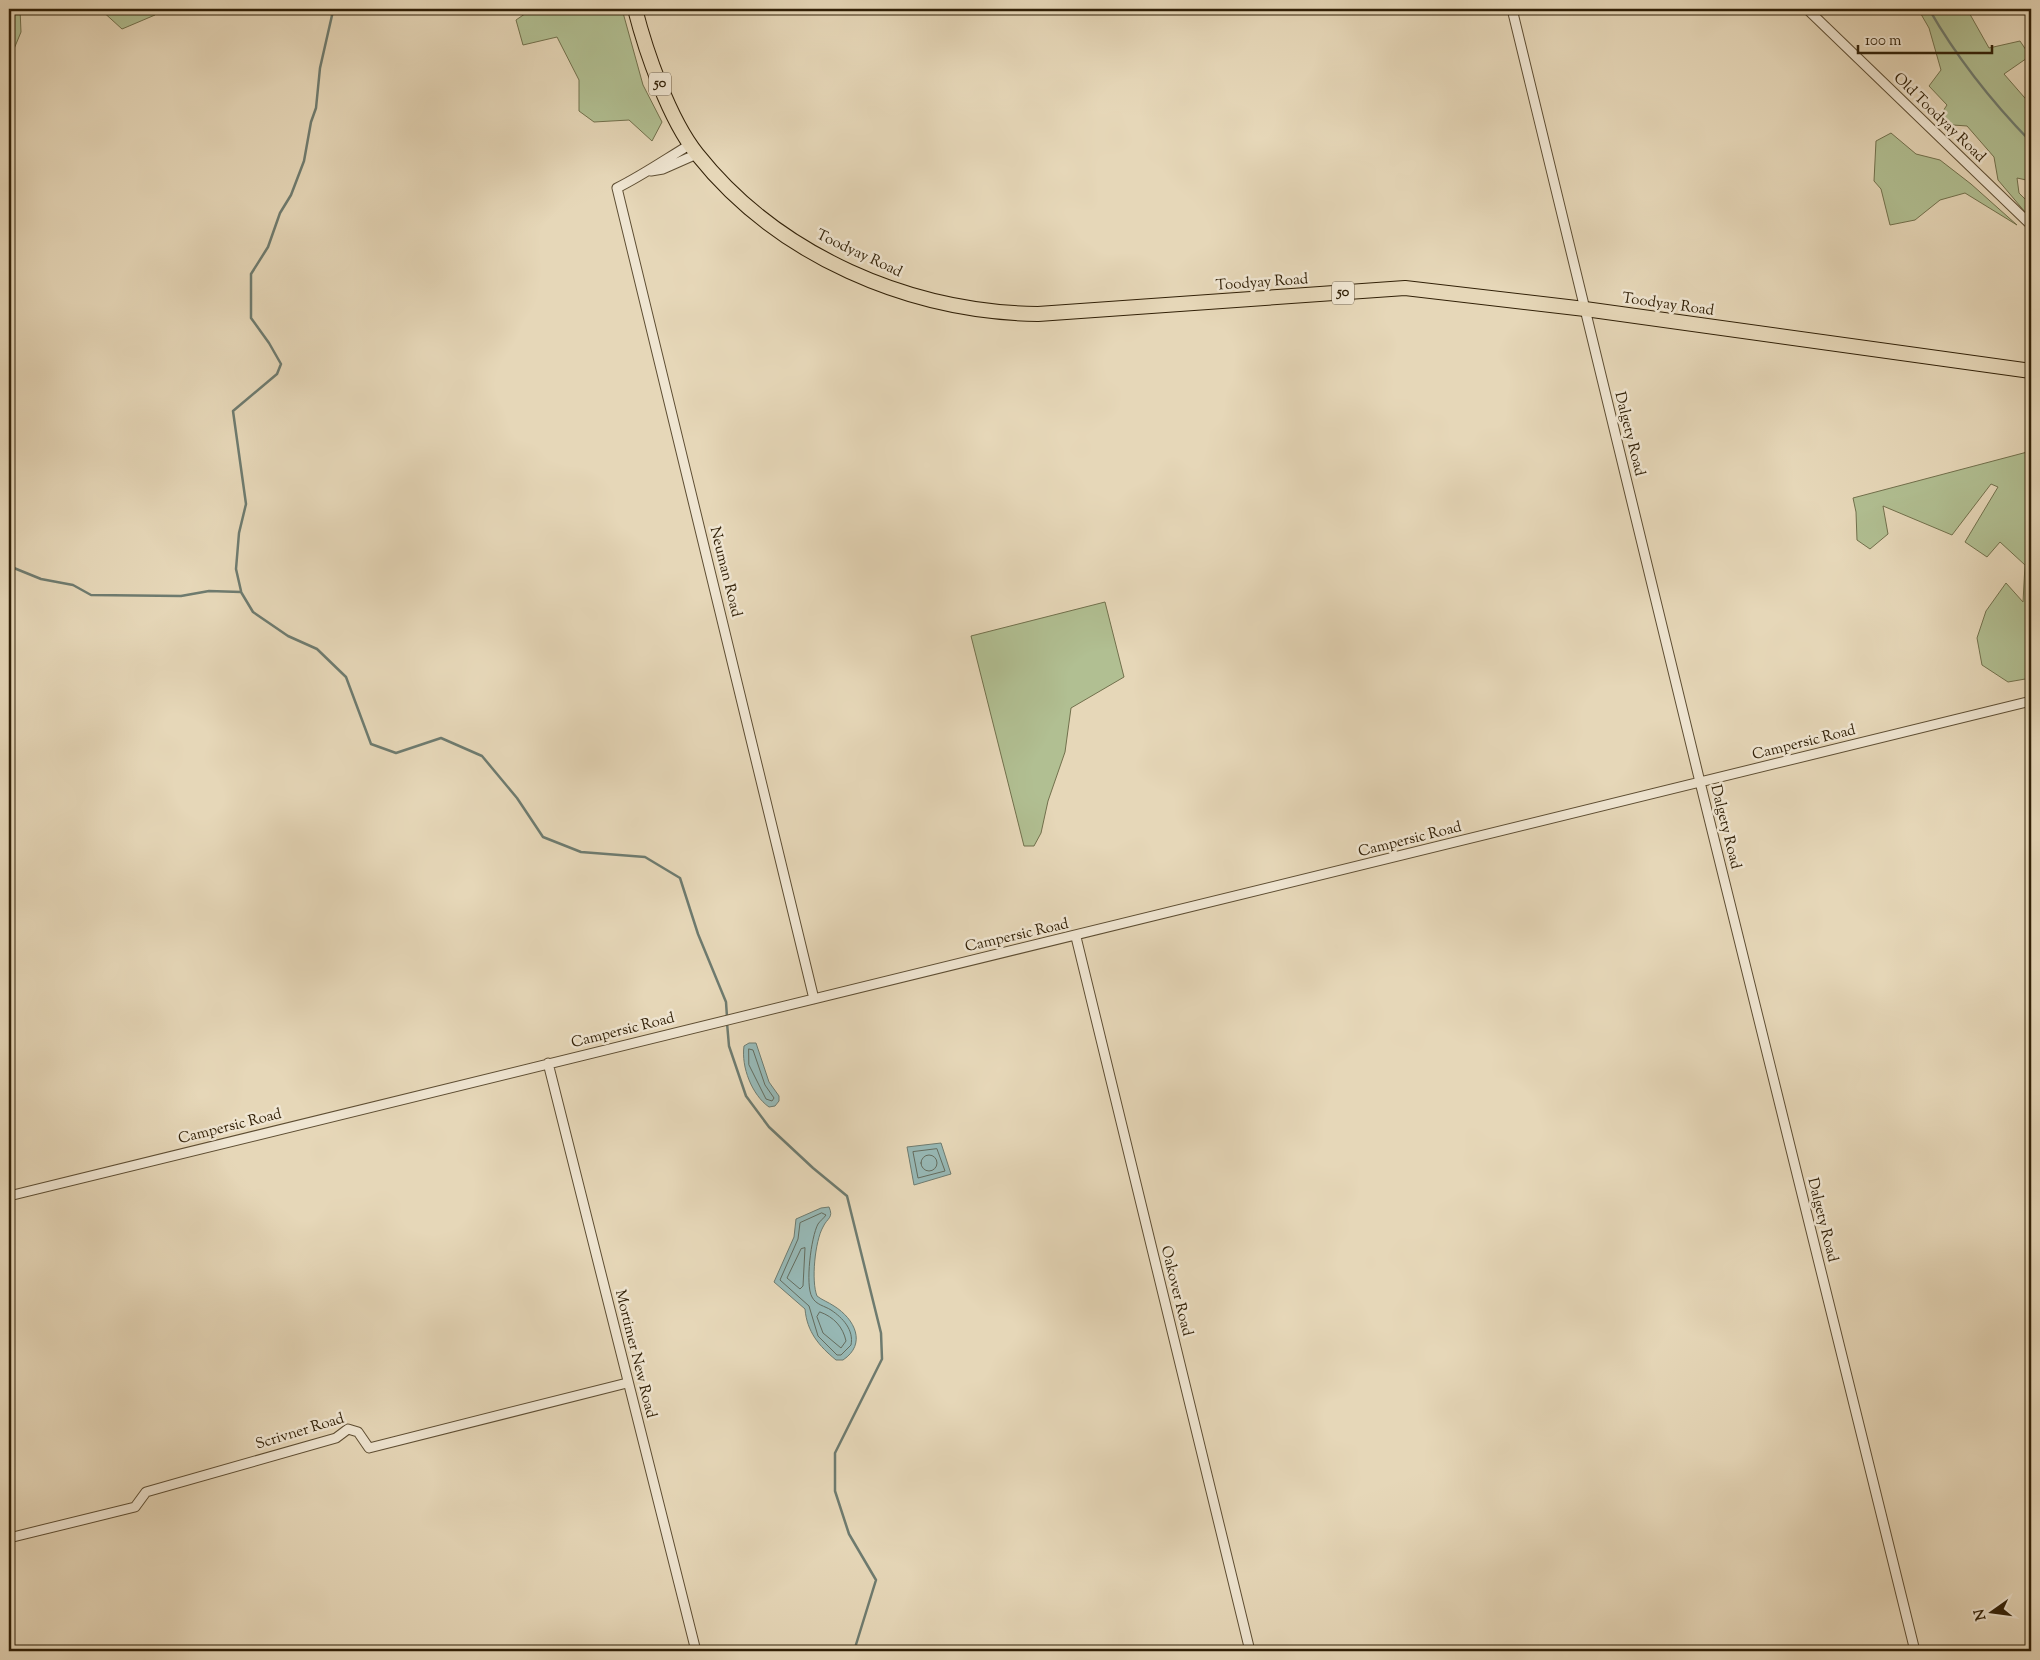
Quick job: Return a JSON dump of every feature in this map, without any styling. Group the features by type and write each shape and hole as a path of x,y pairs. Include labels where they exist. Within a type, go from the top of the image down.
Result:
{"main road":[{"name":"Toodyay Road","path":"636,9 644,44 651,62 694,149 732,192 772,227 820,257 902,293 1000,314 1078,313 1405,288 1585,309 2031,372"}],"street":[{"name":"Dalgety Road","path":"1512,9 1700,782 1915,1651"},
{"name":"Old Toodyay Road","path":"1807,9 2031,225"},
{"name":"Neuman Road","path":"694,149 663,170 651,171 618,188 814,999"},
{"name":"Campersic Road","path":"9,1196 2031,701"},
{"name":"Oakover Road","path":"1076,936 1250,1651"},
{"name":"Mortimer New Road","path":"548,1063 696,1651"},
{"name":"Scrivner Road","path":"9,1538 135,1507 146,1492 336,1438 348,1429 358,1432 369,1448 628,1382"}],"green space":[{"path":"9,9 20,9 21,32 9,61"},
{"path":"100,9 158,9 155,15 122,29"},
{"path":"532,9 622,9 643,85 662,122 652,141 629,120 594,122 579,111 579,80 557,37 523,45 516,20"},
{"path":"1918,9 1967,9 1989,48 2020,41 2030,56 2004,74 2031,105 2031,181 2017,178 2019,193 2031,205 2031,219 1998,180 1994,157 1967,126 1953,125 1939,117 1947,105 1929,86 1941,70 1929,28"},
{"path":"1891,133 1916,154 1940,160 1971,184 2017,225 1965,193 1940,200 1915,220 1890,225 1881,189 1874,181 1876,141"},
{"path":"2031,451 2031,678 2008,682 1982,665 1977,638 1986,611 2006,583 2023,602 2025,565 2000,542 1987,557 1965,542 1998,487 1991,484 1952,535 1883,506 1888,534 1870,549 1857,540 1856,512 1853,498"},
{"path":"1105,602 1124,677 1071,708 1065,752 1048,801 1041,833 1034,846 1024,846 971,636"}],"water":[{"path":"749,1043 756,1043 769,1082 779,1096 779,1101 775,1106 769,1107 763,1102 749,1080 744,1063 744,1046"},
{"path":"941,1143 951,1174 914,1185 907,1147"},
{"path":"829,1207 831,1214 820,1233 818,1242 814,1281 817,1296 841,1311 848,1318 855,1332 855,1347 843,1360 836,1360 819,1344 808,1325 805,1309 774,1282 794,1237 796,1219 821,1208"}],"waterway":[{"path":"1929,9 1951,45 1976,79 2031,142"},
{"path":"241,591 236,569 239,533 246,504 233,411 277,374 281,364 251,318 251,274 268,247 280,213 291,195 304,161 311,122 316,108 320,68 333,11"},
{"path":"9,566 41,579 73,585 91,595 181,596 209,591 241,592 253,612 288,636 317,649 346,677 371,744 396,753 441,738 482,756 517,798 543,837 581,852 645,857 680,878 698,934 726,1002 727,1017"},
{"path":"727,1023 729,1046 746,1096 769,1127 813,1168 847,1196 881,1333 882,1359 835,1453 835,1491 849,1534 876,1580 854,1651"}]}
